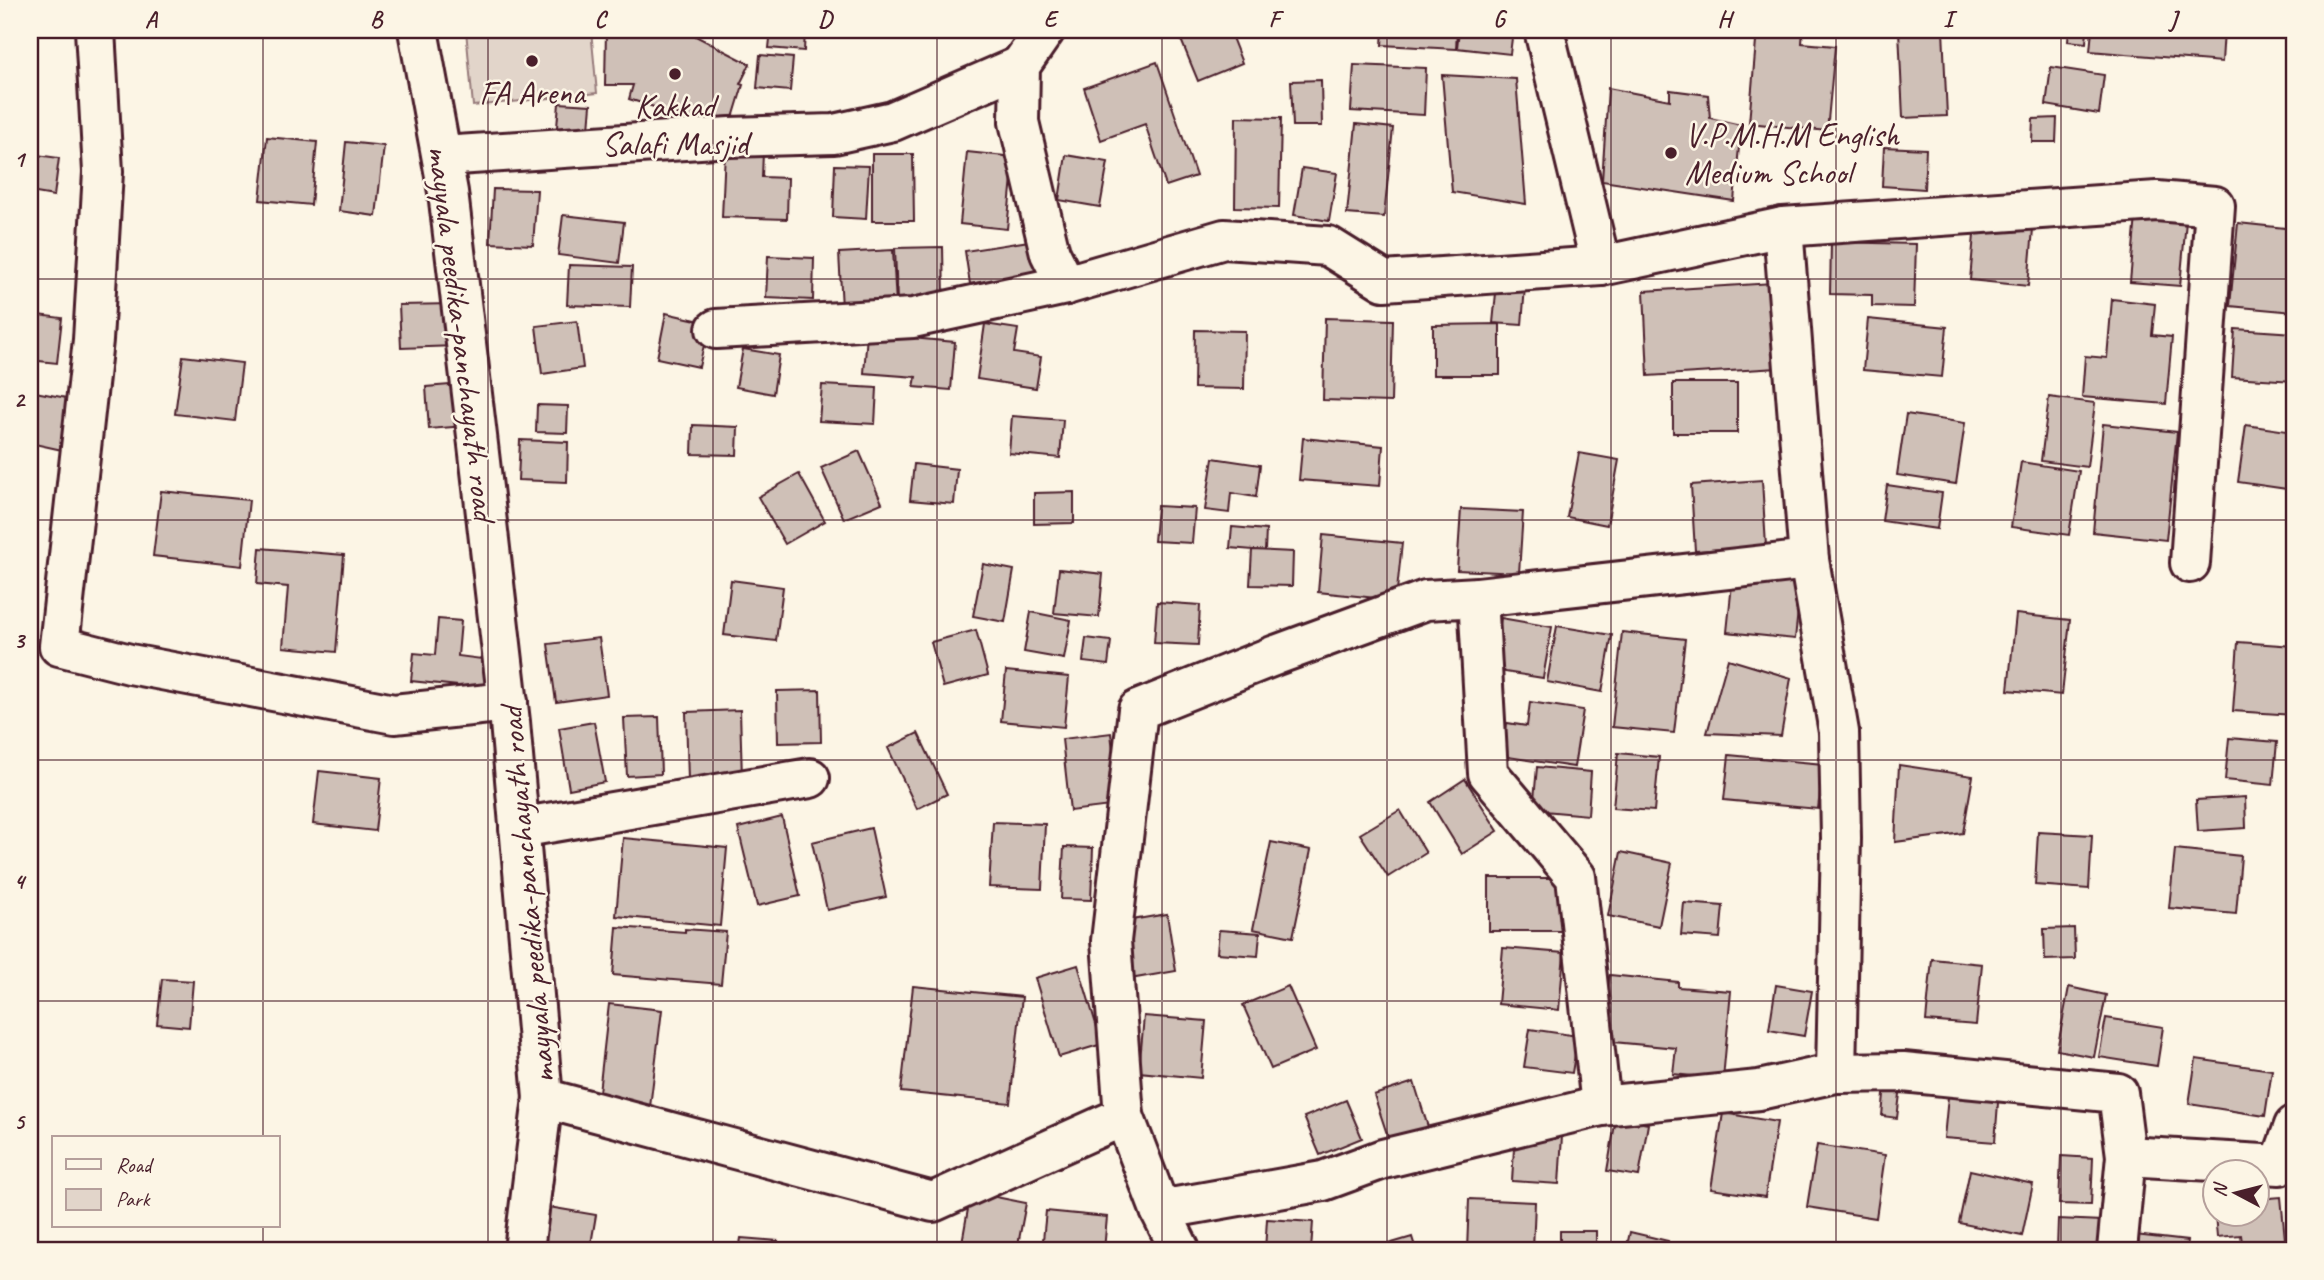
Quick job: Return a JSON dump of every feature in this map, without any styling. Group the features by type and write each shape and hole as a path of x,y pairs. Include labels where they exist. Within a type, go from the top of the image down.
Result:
{"street":[{"path":"95,30 103,172 93,340 59,646 130,664 394,714 508,702"},
{"name":"mayyala peedika-panchayath road","path":"418,30 448,192 508,702 543,1098 933,1202 1124,1116"},
{"path":"442,156 730,137 834,134 893,121 1020,65 1045,30"},
{"path":"1544,30 1601,266"},
{"path":"1020,65 1019,122 1050,253 1066,285"},
{"path":"716,330 913,318 1066,285 1224,239 1328,246 1384,281 1601,266 1783,227 2157,201 2215,206 2190,563"},
{"path":"1783,227 1809,560 1839,732 1842,838 1836,1073"},
{"path":"1180,1250 1160,1210 1124,1116 1111,941 1138,710 1276,655 1426,600 1478,597 1809,560"},
{"path":"1478,597 1488,773 1576,877 1601,1106"},
{"path":"519,828 810,778"},
{"path":"1160,1210 1323,1181 1383,1159 1601,1106 1759,1090 1836,1073 1903,1072 2118,1093 2126,1156 2117,1250"},
{"path":"524,1250 543,1098"},
{"path":"2126,1156 2280,1165 2294,1126"}],"green space":[{"name":"FA Arena","path":"466,30 591,30 597,93 473,106"}],"building":[{"name":"Kakkad Salafi Masjid","path":"606,30 684,30 750,64 740,84 743,85 729,131 629,99 633,85 605,85"},
{"path":"771,30 805,30 804,51 769,48"},
{"path":"1177,30 1229,30 1242,63 1198,81"},
{"path":"1383,30 1457,30 1456,49 1382,45"},
{"path":"1459,30 1513,30 1510,54 1457,48"},
{"path":"1757,30 1803,30 1802,43 1835,46 1827,131 1749,123"},
{"path":"1899,30 1943,30 1947,116 1903,118"},
{"path":"2069,30 2087,30 2086,43 2068,41"},
{"path":"2092,30 2224,30 2222,62 2090,51"},
{"path":"760,55 793,58 790,91 757,88"},
{"path":"1157,62 1196,176 1166,186 1145,124 1101,140 1084,88"},
{"path":"1354,65 1426,68 1424,115 1351,111"},
{"path":"2051,67 2104,75 2099,114 2046,105"},
{"path":"1442,75 1516,79 1526,204 1452,192"},
{"path":"1321,80 1322,126 1293,126 1291,81"},
{"name":"V.P.M.H.M English Medium School","path":"1608,88 1670,100 1670,90 1708,95 1710,118 1741,125 1734,201 1602,181"},
{"path":"559,103 591,105 588,141 556,139"},
{"path":"1236,117 1281,118 1279,208 1235,207"},
{"path":"2057,118 2056,142 2032,142 2033,119"},
{"path":"1356,124 1393,128 1384,217 1347,214"},
{"path":"267,137 317,142 311,205 260,200"},
{"path":"346,142 384,146 376,216 339,211"},
{"path":"1884,147 1926,149 1924,189 1882,186"},
{"path":"725,151 763,152 762,177 788,178 787,219 722,217"},
{"path":"967,152 1014,157 1007,229 960,224"},
{"path":"30,154 59,158 54,196 30,192"},
{"path":"872,154 913,154 914,221 872,221"},
{"path":"1066,155 1108,162 1100,207 1059,200"},
{"path":"835,165 869,166 866,219 833,217"},
{"path":"1302,168 1337,173 1329,221 1294,215"},
{"path":"493,189 537,190 533,245 490,243"},
{"path":"563,215 624,222 619,263 558,255"},
{"path":"2136,216 2186,221 2180,286 2130,282"},
{"path":"2238,223 2294,229 2294,312 2230,306"},
{"path":"1975,224 2033,229 2028,286 1970,280"},
{"path":"1036,240 1041,273 970,284 965,251"},
{"path":"1831,242 1916,244 1914,307 1872,306 1872,295 1830,294"},
{"path":"943,247 944,300 897,301 895,248"},
{"path":"893,250 896,305 842,308 839,253"},
{"path":"768,256 814,258 813,300 766,298"},
{"path":"569,265 632,267 630,307 567,305"},
{"path":"1497,283 1525,286 1522,325 1493,323"},
{"path":"1773,283 1778,368 1648,376 1644,291"},
{"path":"2112,299 2155,304 2152,335 2172,337 2166,404 2082,397 2085,356 2107,358"},
{"path":"453,304 455,346 401,348 399,305"},
{"path":"666,313 709,323 699,367 657,358"},
{"path":"30,314 62,318 57,363 30,360"},
{"path":"1325,318 1393,320 1391,402 1323,400"},
{"path":"1868,319 1947,327 1942,377 1863,370"},
{"path":"577,321 583,368 542,374 536,326"},
{"path":"985,324 1018,329 1014,353 1041,357 1036,388 977,379"},
{"path":"1500,324 1500,375 1433,375 1433,325"},
{"path":"2235,329 2294,333 2294,381 2232,377"},
{"path":"1195,330 1245,331 1244,389 1194,388"},
{"path":"867,334 955,342 951,390 914,387 916,377 864,373"},
{"path":"743,349 779,355 773,394 736,387"},
{"path":"183,356 242,363 235,421 175,414"},
{"path":"1673,383 1737,383 1737,433 1673,433"},
{"path":"462,384 465,426 429,429 426,387"},
{"path":"822,385 877,388 875,424 819,421"},
{"path":"30,391 72,399 62,450 30,443"},
{"path":"2049,397 2095,403 2087,467 2041,461"},
{"path":"537,405 568,406 567,433 536,432"},
{"path":"1906,414 1965,423 1956,484 1897,475"},
{"path":"1012,416 1063,420 1060,458 1009,453"},
{"path":"2103,424 2177,432 2166,540 2093,532"},
{"path":"693,425 738,427 737,455 692,454"},
{"path":"2246,425 2294,432 2294,490 2238,482"},
{"path":"1303,438 1383,446 1380,486 1299,480"},
{"path":"520,440 568,442 567,482 518,480"},
{"path":"859,451 882,503 844,519 821,468"},
{"path":"1579,453 1619,460 1607,525 1567,517"},
{"path":"1213,458 1260,465 1256,497 1231,493 1229,513 1205,510"},
{"path":"2021,462 2079,471 2069,535 2011,527"},
{"path":"914,464 957,469 954,504 910,500"},
{"path":"799,474 825,521 785,544 758,497"},
{"path":"1762,480 1766,546 1695,551 1691,485"},
{"path":"1887,485 1942,493 1937,529 1882,521"},
{"path":"161,491 249,500 242,566 153,556"},
{"path":"1074,492 1074,523 1034,524 1034,493"},
{"path":"1157,506 1195,508 1192,543 1154,541"},
{"path":"1461,509 1523,512 1519,573 1457,570"},
{"path":"1232,527 1266,530 1265,551 1230,548"},
{"path":"1323,535 1402,543 1396,600 1318,592"},
{"path":"260,548 344,555 336,652 283,647 288,587 257,584"},
{"path":"1252,550 1293,552 1292,586 1250,585"},
{"path":"983,564 1014,570 1005,622 973,616"},
{"path":"1059,569 1103,574 1099,617 1054,613"},
{"path":"1733,574 1801,581 1795,639 1727,632"},
{"path":"731,580 783,587 776,641 724,635"},
{"path":"1157,602 1200,605 1198,645 1154,643"},
{"path":"1031,612 1071,620 1064,659 1024,652"},
{"path":"2016,614 2070,620 2062,695 2008,690"},
{"path":"1501,618 1552,627 1543,678 1492,670"},
{"path":"438,619 461,621 458,656 490,660 487,689 411,681 414,653 435,655"},
{"path":"1557,626 1612,635 1602,692 1547,682"},
{"path":"976,630 988,675 943,687 931,642"},
{"path":"1622,632 1685,639 1674,733 1612,727"},
{"path":"599,638 607,695 556,702 548,644"},
{"path":"1086,638 1111,641 1108,665 1083,662"},
{"path":"2238,642 2294,646 2294,715 2233,711"},
{"path":"1728,659 1791,678 1781,736 1707,733"},
{"path":"1006,671 1069,677 1064,727 1001,721"},
{"path":"820,690 821,742 778,743 777,691"},
{"path":"1530,702 1583,710 1574,767 1502,756 1507,723 1527,726"},
{"path":"740,710 742,778 688,780 686,712"},
{"path":"659,717 661,774 627,776 624,718"},
{"path":"594,722 605,782 569,789 559,728"},
{"path":"918,733 947,794 917,809 888,748"},
{"path":"1111,733 1119,805 1070,811 1062,739"},
{"path":"2229,738 2277,742 2273,785 2225,780"},
{"path":"1618,753 1659,757 1654,811 1613,808"},
{"path":"1729,755 1823,764 1818,809 1724,800"},
{"path":"1899,765 1973,776 1963,833 1895,842"},
{"path":"1537,767 1591,772 1588,815 1533,810"},
{"path":"319,771 381,778 375,831 313,824"},
{"path":"1465,779 1498,831 1462,854 1430,802"},
{"path":"2245,797 2246,828 2198,831 2196,800"},
{"path":"1400,810 1426,853 1388,877 1360,834"},
{"path":"782,817 800,896 757,906 738,828"},
{"path":"993,822 1045,824 1042,889 989,887"},
{"path":"871,828 886,897 827,910 812,842"},
{"path":"2038,832 2092,835 2089,889 2035,885"},
{"path":"623,838 727,848 720,926 616,916"},
{"path":"1271,842 1311,850 1293,937 1253,929"},
{"path":"1064,847 1093,848 1091,900 1061,899"},
{"path":"2175,849 2241,856 2236,914 2169,908"},
{"path":"1621,852 1672,863 1659,926 1608,916"},
{"path":"1489,878 1563,878 1563,931 1489,931"},
{"path":"1684,903 1723,906 1720,938 1681,935"},
{"path":"1167,914 1176,971 1130,979 1120,922"},
{"path":"617,927 726,932 721,984 613,975"},
{"path":"2074,928 2075,959 2045,960 2044,929"},
{"path":"1219,930 1260,933 1258,956 1217,953"},
{"path":"1503,948 1564,953 1559,1010 1498,1004"},
{"path":"1932,959 1982,964 1976,1025 1926,1021"},
{"path":"1078,965 1102,1044 1059,1057 1035,978"},
{"path":"1610,975 1678,982 1678,987 1731,991 1723,1079 1673,1074 1676,1048 1603,1041"},
{"path":"162,979 193,981 189,1027 157,1024"},
{"path":"1776,985 1812,991 1804,1036 1769,1030"},
{"path":"913,986 1022,997 1010,1103 901,1092"},
{"path":"1288,986 1316,1050 1271,1069 1243,1005"},
{"path":"2069,987 2106,995 2094,1057 2057,1050"},
{"path":"609,1004 662,1010 650,1107 598,1101"},
{"path":"1144,1016 1206,1021 1201,1078 1139,1072"},
{"path":"2106,1018 2163,1027 2157,1066 2099,1057"},
{"path":"1530,1029 1578,1036 1572,1073 1524,1067"},
{"path":"2196,1059 2272,1070 2265,1116 2189,1104"},
{"path":"1414,1082 1428,1127 1389,1140 1374,1095"},
{"path":"1885,1084 1901,1086 1897,1118 1882,1116"},
{"path":"1949,1086 1999,1090 1995,1142 1944,1138"},
{"path":"1346,1100 1362,1138 1320,1155 1304,1117"},
{"path":"1723,1113 1777,1122 1765,1197 1711,1189"},
{"path":"1616,1118 1648,1124 1639,1176 1607,1171"},
{"path":"1515,1132 1562,1136 1559,1184 1512,1181"},
{"path":"1817,1145 1885,1155 1876,1218 1807,1207"},
{"path":"2061,1156 2093,1158 2091,1205 2059,1204"},
{"path":"1970,1170 2033,1184 2022,1236 1959,1223"},
{"path":"971,1192 1026,1203 1017,1250 962,1243"},
{"path":"2281,1197 2286,1250 2243,1250 2241,1235 2217,1237 2216,1228 2272,1228 2272,1198"},
{"path":"1469,1199 1535,1202 1533,1250 1467,1250"},
{"path":"549,1207 596,1215 590,1250 543,1250"},
{"path":"1046,1211 1107,1217 1104,1250 1042,1250"},
{"path":"1267,1219 1313,1222 1311,1250 1265,1250"},
{"path":"2058,1219 2102,1221 2102,1250 2057,1250"},
{"path":"1560,1231 1596,1231 1596,1250 1560,1250"},
{"path":"1630,1232 1668,1241 1666,1250 1626,1250"},
{"path":"2135,1235 2187,1241 2186,1250 2133,1250"},
{"path":"1412,1237 1416,1250 1368,1250"},
{"path":"741,1238 778,1241 777,1250 739,1250"}],"place":[{"name":"FA Arena","path":"532,61"},
{"name":"Kakkad Salafi Masjid","path":"675,74"},
{"name":"V.P.M.H.M English Medium School","path":"1671,153"}]}
